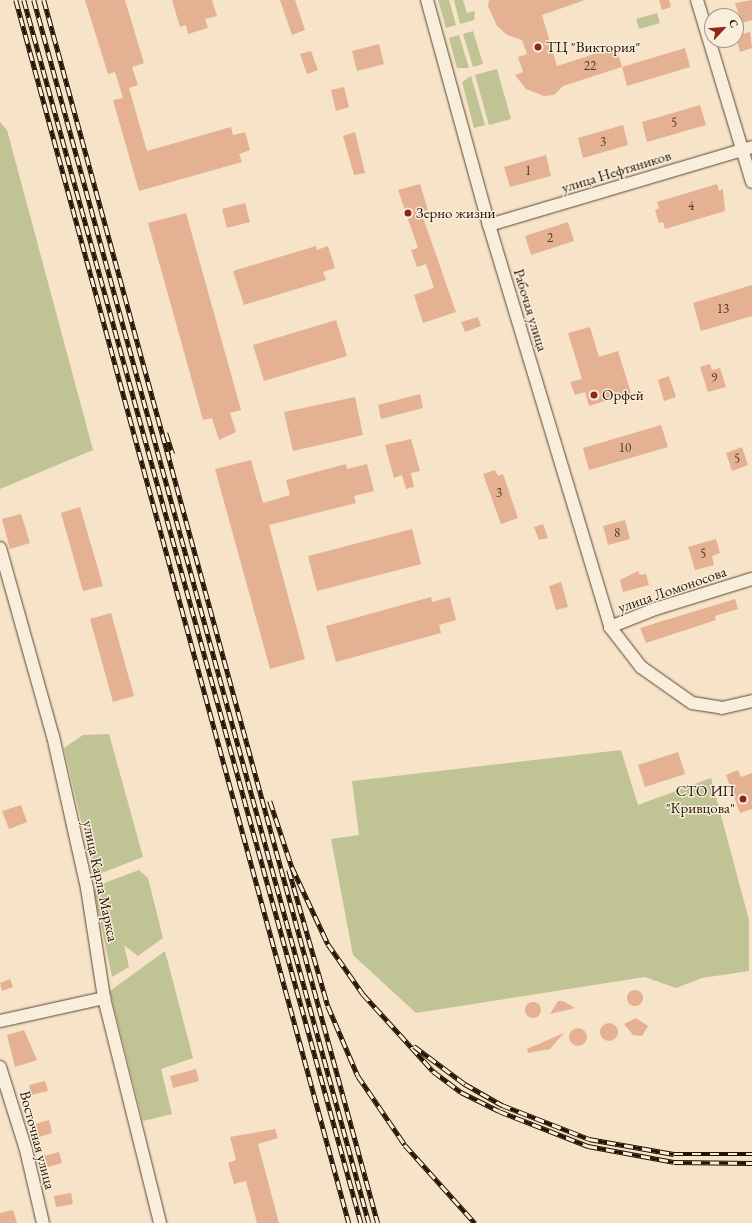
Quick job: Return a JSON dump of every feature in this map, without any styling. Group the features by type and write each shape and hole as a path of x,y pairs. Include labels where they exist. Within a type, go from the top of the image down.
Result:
{"street":[{"name":"Рабочая улица","path":"427,0 489,225 610,628"},
{"path":"697,0 747,149 752,182"},
{"name":"улица Нефтяников","path":"489,225 747,149"},
{"name":"улица Карла Маркса","path":"0,548 58,753 87,888 104,998 160,1223"},
{"name":"улица Ломоносова","path":"752,579 655,609 610,628 641,667 692,703 722,708 752,701"},
{"path":"0,1021 104,998"},
{"name":"Восточная улица","path":"0,1067 26,1150 42,1223"}],"green space":[{"path":"438,0 449,0 456,25 446,28"},
{"path":"454,0 463,0 467,13 475,11 474,20 460,24"},
{"path":"657,13 660,23 639,29 636,19"},
{"path":"473,31 483,64 473,67 463,34"},
{"path":"459,35 469,68 457,68 449,38"},
{"path":"497,69 511,119 489,125 475,75"},
{"path":"471,76 485,125 474,128 462,82"},
{"path":"0,122 7,130 93,450 0,489"},
{"path":"109,734 143,857 94,876 64,748 83,735"},
{"path":"621,750 638,805 711,778 749,920 749,971 702,978 676,988 645,977 416,1013 353,955 331,839 359,835 352,781"},
{"path":"139,870 148,878 163,938 138,956 124,945 129,967 112,977 94,891 99,885"},
{"path":"165,951 193,1058 161,1069 172,1114 143,1121 110,991"}],"building":[{"path":"85,0 125,0 144,63 132,67 138,85 129,88 147,151 231,127 233,135 245,132 250,150 239,154 242,162 139,191 113,100 123,98 115,72 108,74"},
{"path":"172,0 212,0 217,16 205,19 208,28 188,34 186,25 180,27"},
{"path":"280,0 295,0 305,30 292,35"},
{"name":"ТЦ \"Виктория\"","path":"489,0 585,0 542,15 557,66 616,47 622,67 563,86 554,95 544,96 526,89 515,75 523,72 518,57 527,54 522,40 507,35 497,26 488,6"},
{"path":"659,0 669,0 671,7 662,10"},
{"path":"752,0 752,20 744,22 744,8 737,8 735,3"},
{"path":"750,32 752,48 740,52 739,48 744,48 744,34"},
{"path":"379,44 384,64 357,71 352,51"},
{"path":"685,48 690,67 627,86 622,67"},
{"path":"311,51 318,70 307,74 300,54"},
{"path":"344,87 349,107 336,111 331,90"},
{"path":"700,105 706,125 647,142 642,122"},
{"path":"623,125 628,145 583,158 578,138"},
{"path":"355,132 365,173 354,175 343,136"},
{"path":"546,155 551,176 510,187 504,167"},
{"path":"420,184 428,210 421,212 456,312 423,323 414,295 434,288 426,264 417,267 411,250 418,248 398,190"},
{"path":"717,184 719,191 723,189 725,211 665,229 663,222 659,223 655,210 659,208 657,202"},
{"path":"245,203 250,222 227,228 222,209"},
{"path":"186,213 241,410 230,413 236,432 219,440 212,418 203,420 148,223"},
{"path":"568,222 574,241 531,255 525,236"},
{"path":"316,246 317,250 328,246 335,268 323,272 326,280 244,305 233,271"},
{"path":"752,285 752,316 701,331 693,303"},
{"path":"478,317 481,326 465,332 461,322"},
{"path":"336,320 347,356 264,381 253,345"},
{"path":"590,327 599,357 618,351 631,393 589,406 585,392 575,395 570,382 582,379 568,333"},
{"path":"710,364 712,370 720,368 726,387 708,392 700,367"},
{"path":"669,376 676,397 664,401 658,380"},
{"path":"420,394 423,408 381,419 378,405"},
{"path":"355,397 363,435 293,451 284,412"},
{"path":"661,425 668,447 589,470 583,448"},
{"path":"411,439 420,471 411,473 414,487 406,489 402,475 394,478 385,445"},
{"path":"742,447 748,465 732,471 726,453"},
{"path":"251,460 263,503 290,495 286,480 346,464 347,469 367,464 374,491 354,496 356,503 269,525 305,659 270,669 215,469"},
{"path":"495,470 498,476 503,474 518,518 501,524 483,474"},
{"path":"80,507 103,586 83,591 61,513"},
{"path":"21,514 30,543 10,549 2,519"},
{"path":"625,520 630,539 608,545 603,526"},
{"path":"543,524 548,538 539,540 534,527"},
{"path":"412,529 421,564 317,591 308,556"},
{"path":"716,539 720,553 712,556 714,565 695,570 688,547"},
{"path":"638,571 640,575 646,574 649,585 623,592 620,580"},
{"path":"561,582 568,607 556,610 549,586"},
{"path":"431,597 432,602 450,597 456,620 439,625 441,633 336,662 326,626"},
{"path":"735,599 738,609 715,616 716,620 646,643 640,628"},
{"path":"111,613 134,696 113,702 90,619"},
{"path":"678,752 685,774 645,787 638,765"},
{"name":"СТО ИП \"Кривцова\"","path":"738,770 741,777 752,773 752,809 740,813 726,775"},
{"path":"21,805 27,822 9,829 2,811"},
{"path":"10,979 13,987 2,991 0,983"},
{"path":"635,990 641,992 643,998 641,1004 635,1006 629,1004 627,998 629,992"},
{"path":"558,1001 563,1001 575,1008 550,1014"},
{"path":"533,1002 540,1007 541,1010 536,1017 533,1018 526,1013 525,1010 530,1003"},
{"path":"636,1018 648,1026 642,1036 633,1035 624,1024"},
{"path":"609,1023 615,1026 618,1032 615,1038 609,1041 603,1038 600,1032 603,1026"},
{"path":"574,1028 582,1028 587,1033 585,1044 582,1046 574,1046 569,1041 569,1033"},
{"path":"24,1030 37,1060 15,1067 7,1035"},
{"path":"564,1033 550,1049 528,1053 527,1049"},
{"path":"196,1069 199,1081 173,1088 170,1076"},
{"path":"45,1081 48,1091 31,1095 29,1085"},
{"path":"49,1120 52,1133 39,1137 35,1124"},
{"path":"275,1129 278,1138 258,1144 279,1223 257,1223 246,1181 234,1184 228,1163 236,1160 230,1137"},
{"path":"59,1152 62,1163 48,1167 44,1156"},
{"path":"71,1193 73,1204 56,1207 54,1196"},
{"path":"13,1210 17,1223 0,1223 0,1213"}],"railway":[{"path":"16,0 349,1223"},
{"path":"24,0 361,1223"},
{"path":"34,0 369,1223"},
{"path":"44,0 378,1223"},
{"path":"166,433 173,454"},
{"path":"270,801 292,867 328,944 363,994 433,1071 461,1092 499,1111 588,1146 674,1162 752,1163"},
{"path":"289,870 328,1006 358,1076 405,1145 475,1223"},
{"path":"414,1046 465,1084 502,1105 589,1139 674,1154 752,1154"}],"place":[{"name":"ТЦ \"Виктория\"","path":"538,47"},
{"name":"Зерно жизни","path":"408,213"},
{"name":"Орфей","path":"594,395"},
{"name":"СТО ИП \"Кривцова\"","path":"743,799"}]}
